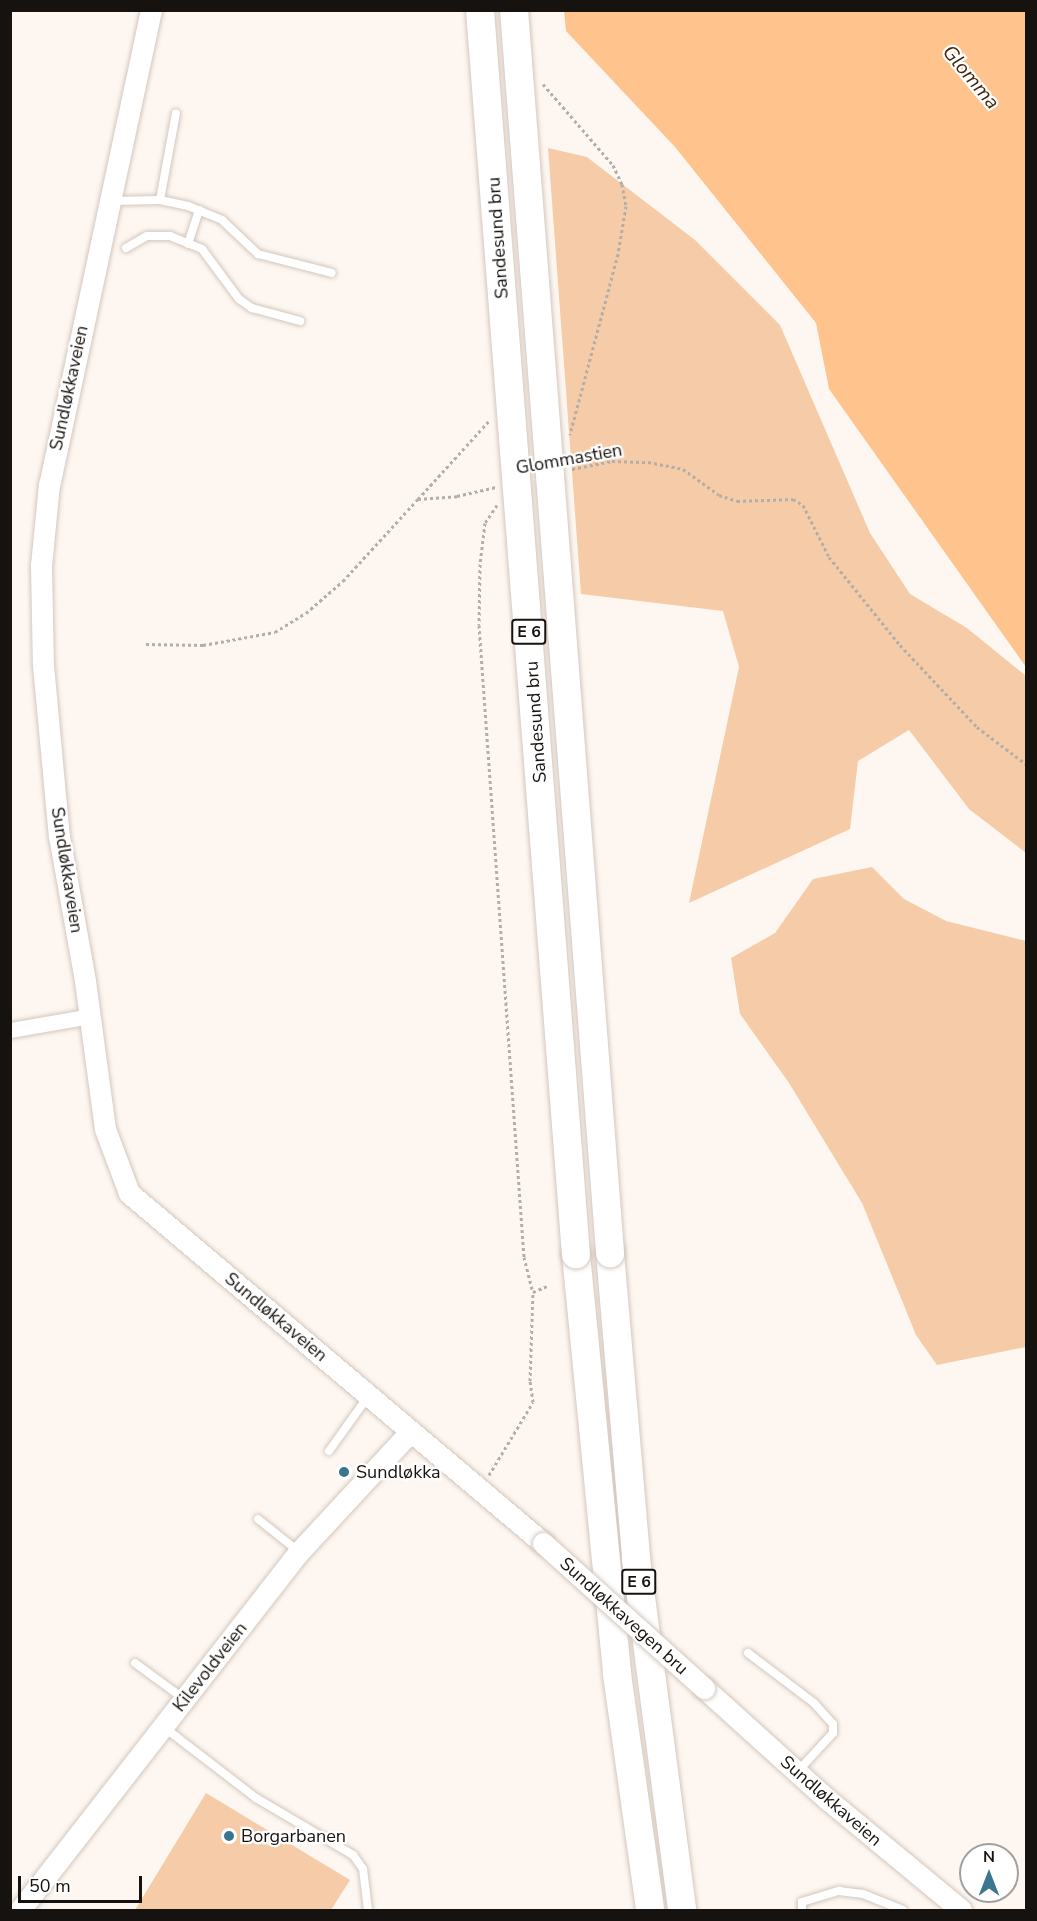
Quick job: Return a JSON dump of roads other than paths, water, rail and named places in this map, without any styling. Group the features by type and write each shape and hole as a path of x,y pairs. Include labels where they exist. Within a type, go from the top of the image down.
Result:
{"highway":[{"name":"Sandesund bru","path":"480,10 576,1254 602,1539 644,1873"},
{"name":"Sandesund bru","path":"514,10 610,1253 639,1582 682,1911"},
{"name":"E 6","path":"641,1911 644,1873"},
{"name":"E 6","path":"644,1873 650,1911"}],"main road":[{"name":"Sundløkkaveien","path":"151,10 108,201 49,484 41,565 43,664 58,825 90,1016 105,1129 129,1193 543,1543"},
{"name":"Kilevoldveien","path":"20,1911 299,1552 410,1432"},
{"name":"Sundløkkavegen bru","path":"543,1543 704,1689"},
{"name":"Sundløkkaveien","path":"704,1689 797,1772 961,1911"}],"street":[{"path":"10,1030 90,1016"}],"lane":[{"path":"160,200 176,114"},
{"path":"108,201 160,200 199,210 222,220 258,254 332,273"},
{"path":"189,244 199,210"},
{"path":"126,248 147,236 170,236 201,249 215,264 239,299 267,314 300,321"},
{"path":"328,1450 368,1397"},
{"path":"258,1519 299,1552"},
{"path":"748,1653 814,1703 833,1724 833,1733 797,1772"},
{"path":"135,1663 185,1700"},
{"path":"164,1727 256,1798 353,1855 363,1869 368,1911"},
{"path":"802,1911 802,1902 839,1891 863,1894 903,1911"}],"water":[{"name":"Glomma","path":"564,11 1026,11 1026,667 829,389 816,323 675,147 566,31"}],"place":[{"name":"Sundløkka","path":"344,1472"},
{"name":"Borgarbanen","path":"229,1836"}]}
